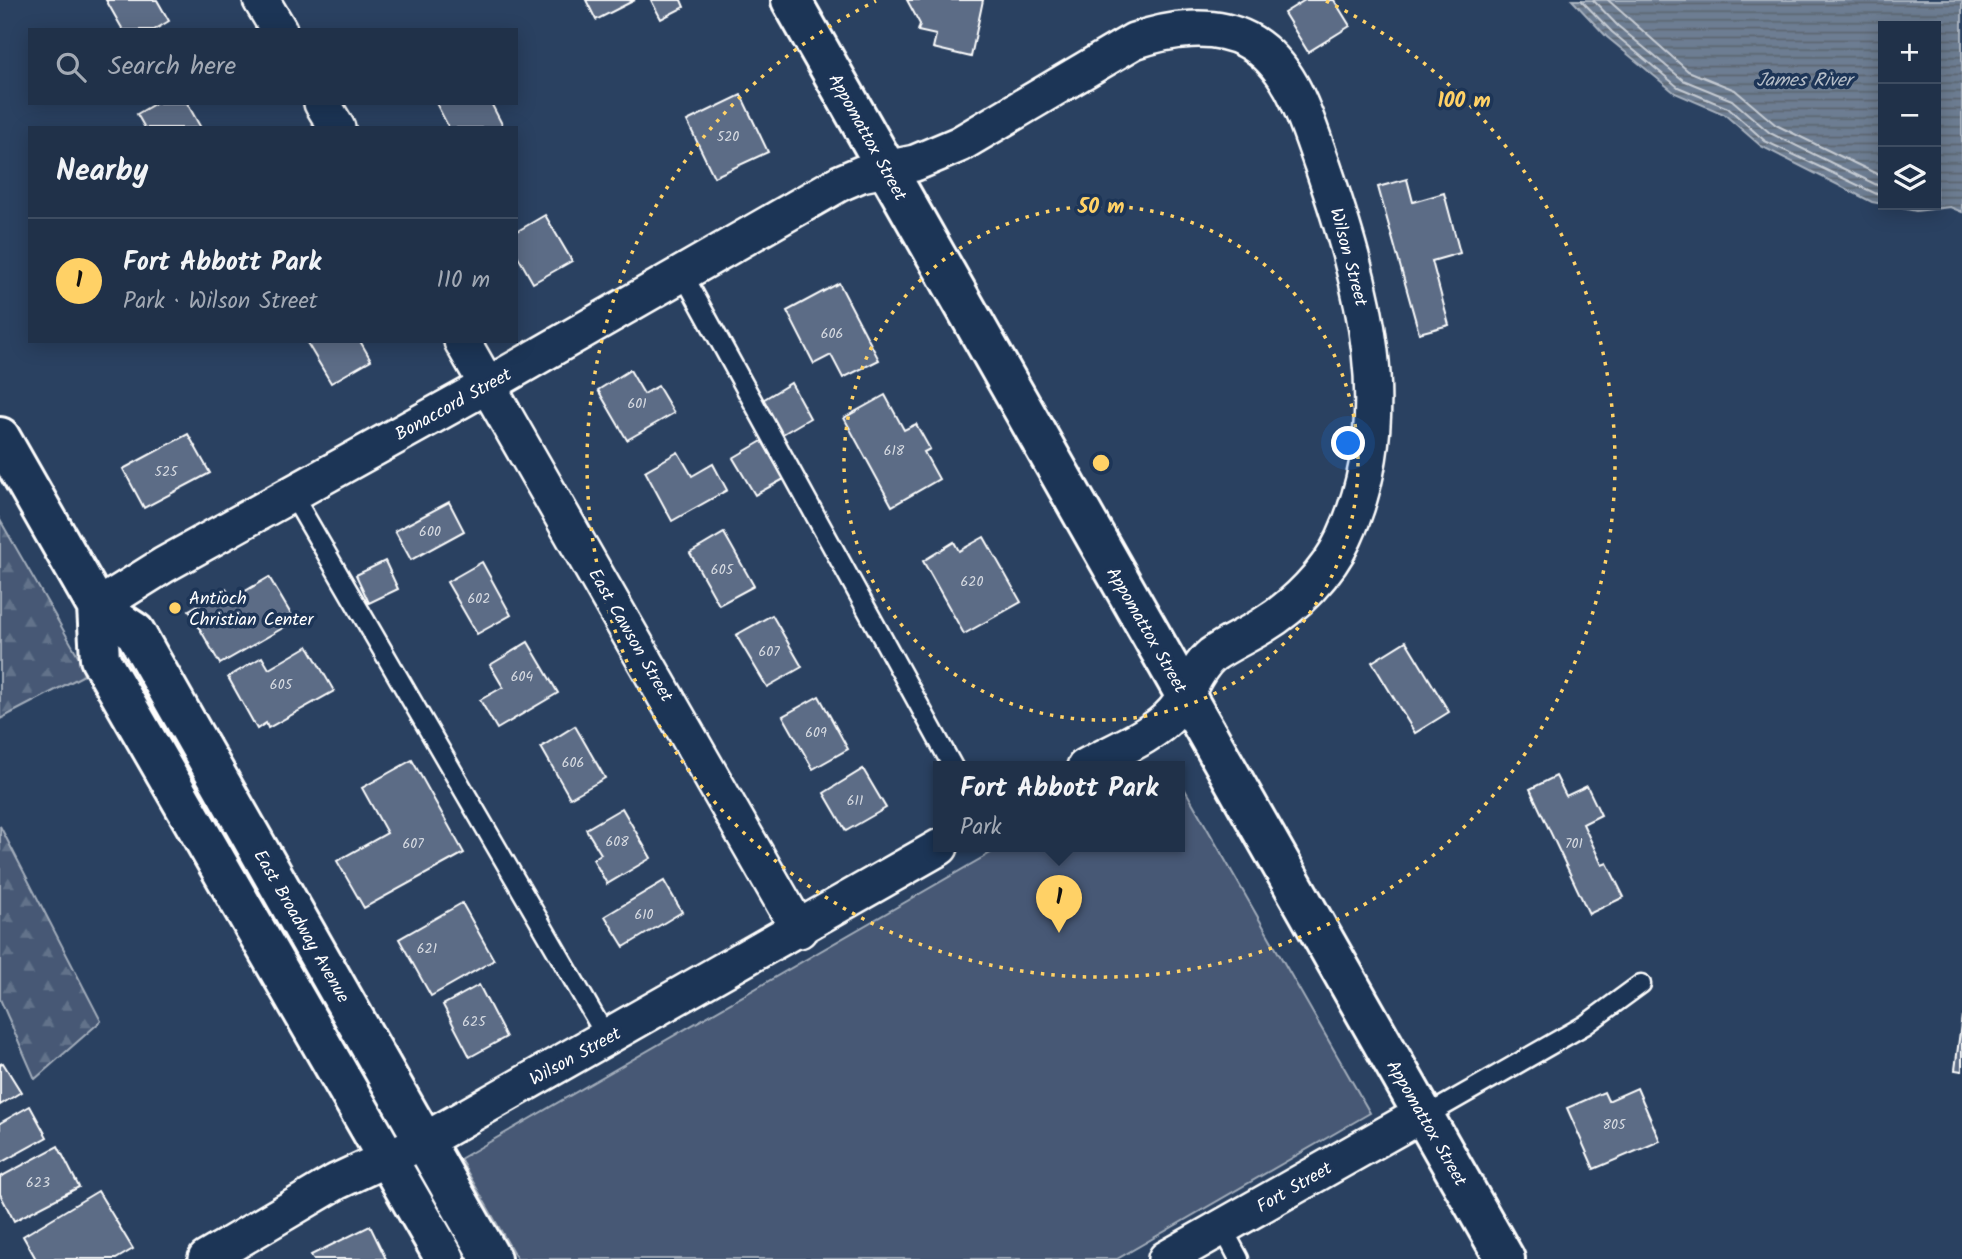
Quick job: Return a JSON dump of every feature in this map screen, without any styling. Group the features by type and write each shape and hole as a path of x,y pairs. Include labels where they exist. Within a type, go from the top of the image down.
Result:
{"street":[{"path":"261,0 278,28"},
{"name":"Appomattox Street","path":"790,0 1505,1259"},
{"name":"Wilson Street","path":"887,170 915,163 960,144 1135,41 1158,33 1189,29 1223,31 1248,40 1272,59 1294,90 1353,254 1370,340 1373,400 1368,456 1360,493 1331,562 1300,595 1265,624 1213,654 1202,665 1185,697 1163,722 1095,761"},
{"path":"323,105 336,126"},
{"name":"Bonaccord Street","path":"97,607 164,565 488,385 840,183 861,174 887,170"},
{"name":"East Cawson Street","path":"464,343 799,930"},
{"name":"East Broadway Avenue","path":"0,438 97,607 100,659 445,1259"},
{"name":"East Broadway Avenue","path":"97,607 135,632 491,1259"},
{"name":"Wilson Street","path":"206,1259 336,1182 424,1141 799,930 933,851"},
{"name":"Fort Street","path":"1166,1259 1423,1116"}],"lane":[{"path":"683,274 950,761"},
{"path":"292,494 607,1038"},
{"path":"1423,1116 1585,1025 1641,984"},
{"path":"1222,1227 1239,1259"}],"green space":[{"path":"0,520 88,673 0,719"},
{"path":"1185,790 1370,1113 1117,1259 517,1259 460,1159 992,852 1185,852"},
{"path":"0,826 101,1021 35,1079 0,999"}],"water":[{"name":"James River","path":"1572,0 1962,0 1962,212 1950,207 1941,208 1941,21 1878,21 1878,203 1761,146 1724,114 1675,93 1607,37"}],"building":[{"path":"106,0 157,0 169,21 157,28 122,28"},
{"path":"586,0 635,0 596,20"},
{"path":"651,0 681,0 684,7 661,19"},
{"path":"907,0 983,0 971,57 933,48 936,35 918,31 920,24"},
{"path":"1305,0 1334,0 1350,26 1308,52 1284,13"},
{"path":"741,95 768,152 714,177 687,121"},
{"path":"153,105 188,105 200,126 144,126 137,114"},
{"path":"437,105 492,105 503,126 448,126"},
{"path":"1407,179 1413,202 1444,193 1460,253 1432,261 1449,325 1419,333 1378,187"},
{"path":"545,215 572,261 533,283 518,257 518,231"},
{"path":"839,283 879,360 843,378 831,355 814,364 787,311"},
{"path":"307,343 361,343 371,360 331,383"},
{"path":"630,370 644,394 658,386 674,413 627,440 598,390"},
{"path":"791,383 810,418 781,435 761,401"},
{"path":"885,395 904,430 916,424 930,449 924,452 939,479 892,506 844,418"},
{"path":"188,434 210,473 144,508 123,469"},
{"path":"762,441 784,479 755,495 733,458"},
{"path":"678,452 692,476 713,464 727,490 672,521 645,471"},
{"path":"449,502 464,531 411,560 395,531"},
{"path":"724,533 754,586 719,605 690,553"},
{"path":"984,537 1021,602 964,634 923,561 954,542 959,551"},
{"path":"385,561 398,589 369,603 356,575"},
{"path":"482,562 511,615 477,634 447,582"},
{"path":"269,577 295,621 220,664 189,610 226,589 232,599"},
{"path":"772,615 802,667 767,687 736,635"},
{"path":"1406,641 1449,712 1415,733 1372,662"},
{"path":"528,642 558,693 497,729 480,700 503,687 490,665"},
{"path":"308,646 334,691 268,728 266,723 257,729 228,677 262,657 269,669"},
{"path":"819,696 848,749 813,769 783,716"},
{"path":"575,726 605,778 570,798 541,747"},
{"path":"412,760 464,853 364,908 337,861 387,833 362,788"},
{"path":"863,769 886,808 846,831 824,793"},
{"path":"1556,776 1566,796 1587,786 1601,815 1583,824 1602,865 1607,863 1624,897 1589,914 1530,789"},
{"path":"622,808 651,858 607,884 593,859 601,854 586,829"},
{"path":"664,881 682,912 624,947 605,916"},
{"path":"462,903 494,960 431,996 399,939"},
{"path":"479,985 506,1037 470,1057 443,1005"},
{"path":"1962,1016 1962,1071 1955,1070"},
{"path":"3,1063 21,1092 0,1105 0,1064"},
{"path":"1637,1088 1660,1141 1594,1169 1567,1108 1604,1092 1608,1101"},
{"path":"30,1106 47,1137 0,1163 0,1123"},
{"path":"58,1146 79,1187 14,1221 0,1194 0,1177"},
{"path":"98,1191 133,1249 116,1259 36,1259 23,1236"},
{"path":"370,1226 386,1259 313,1259 311,1255"}],"place":[{"name":"Antioch Christian Center","path":"175,608"},
{"name":"Fort Abbott Park","path":"1059,933"}]}
